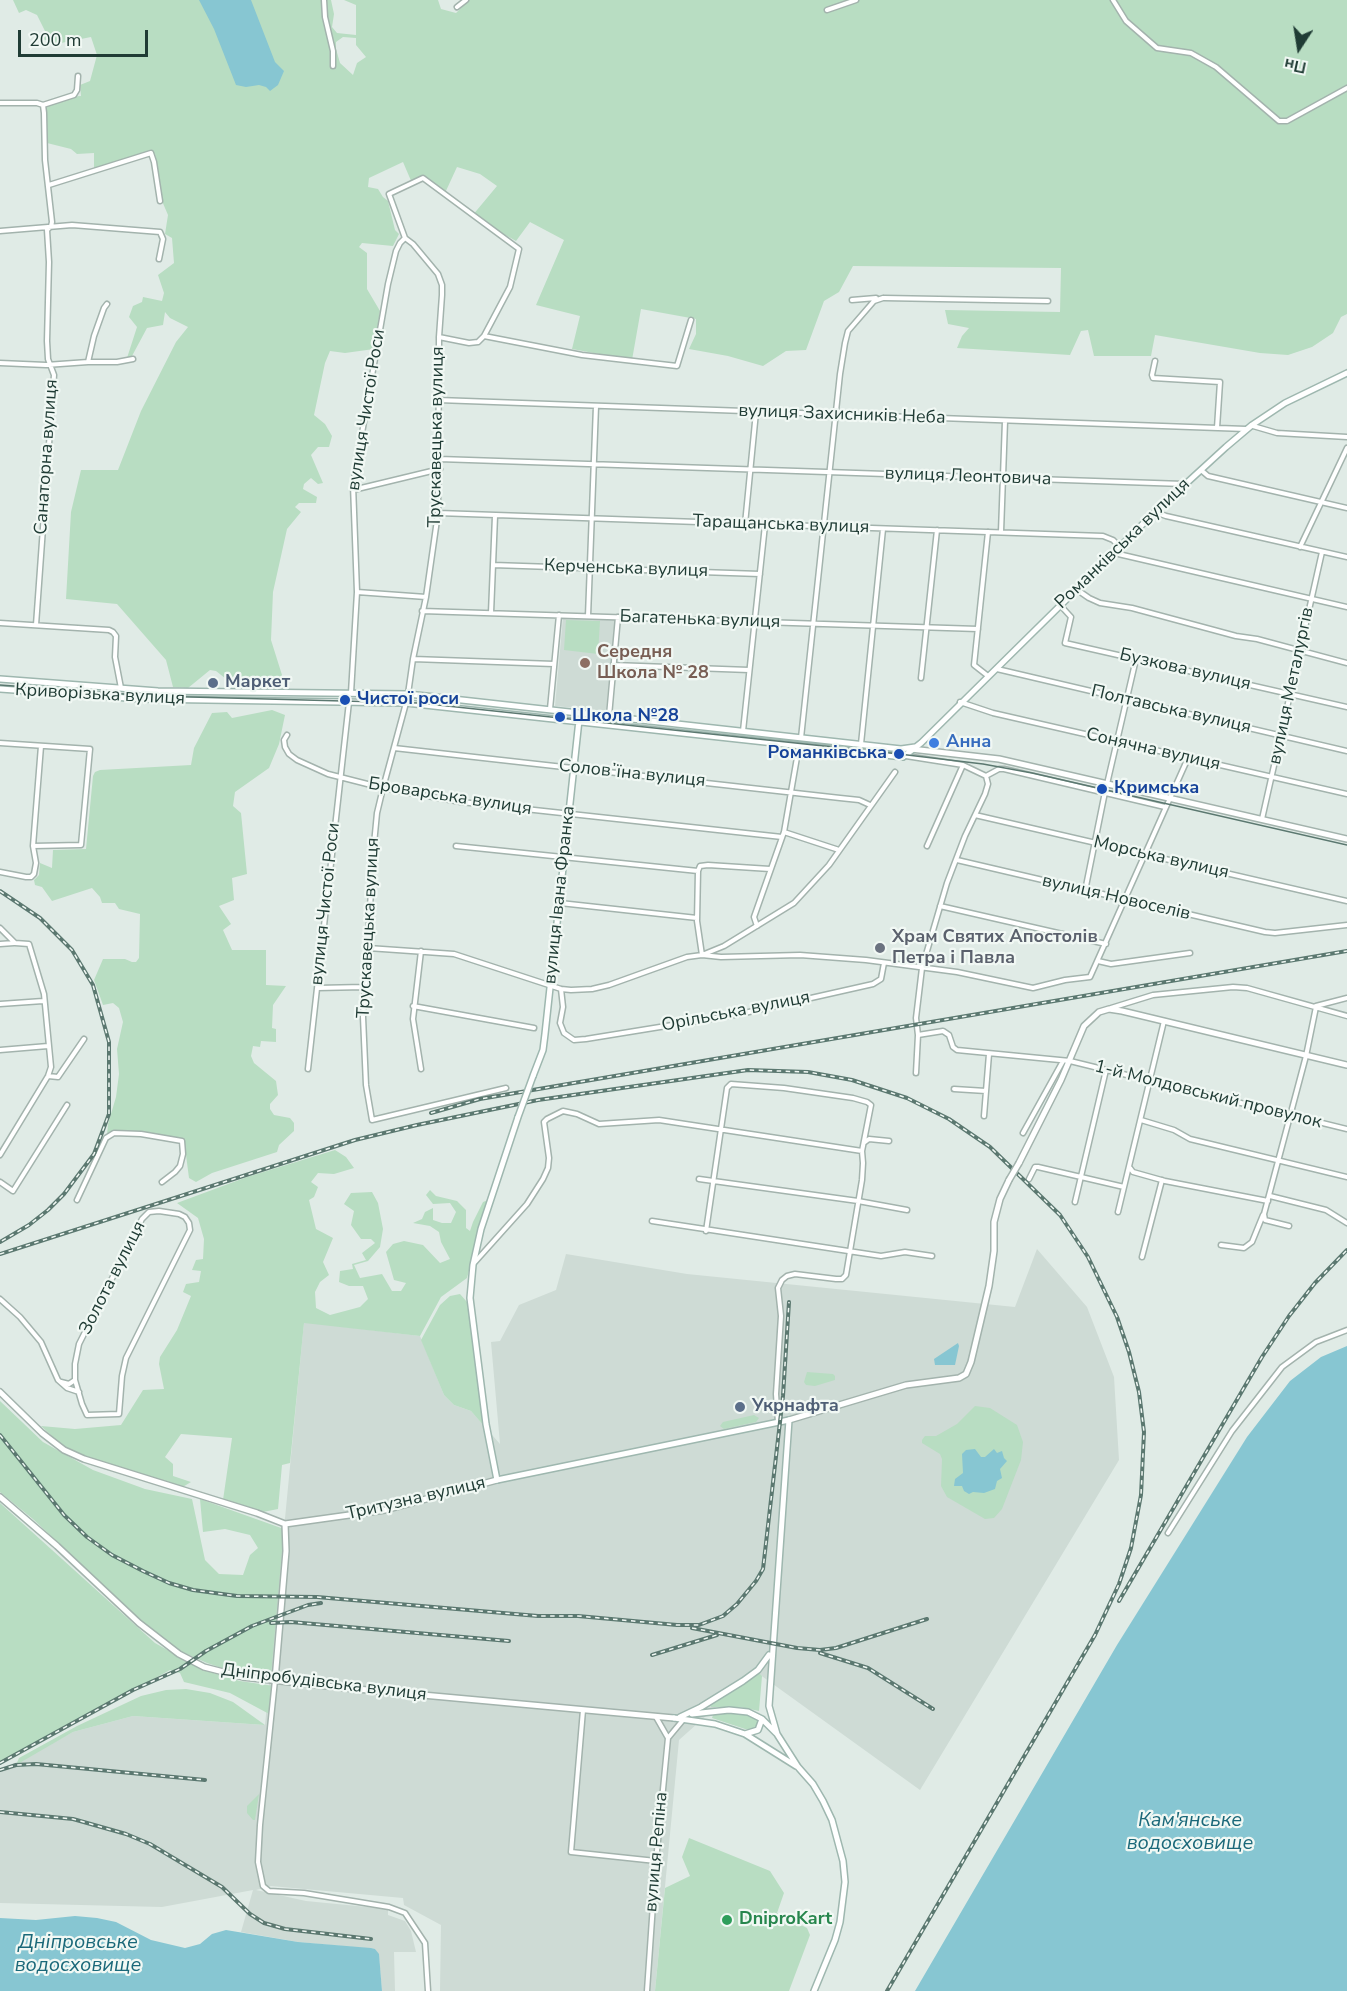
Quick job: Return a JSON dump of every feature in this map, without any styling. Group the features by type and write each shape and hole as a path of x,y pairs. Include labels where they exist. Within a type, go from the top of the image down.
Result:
{"main road":[{"name":"Романківська вулиця","path":"911,749 921,743 1119,546 1249,427 1285,403 1347,373"},
{"name":"Криворізька вулиця","path":"0,679 158,691 408,694 999,759 1347,839"},
{"name":"Криворізька вулиця","path":"0,689 141,699 406,704 906,756"},
{"name":"вулиця Івана Франка","path":"497,1480 486,1425 472,1323 470,1298 472,1265 493,1189 543,1050 579,713"},
{"path":"906,756 911,749"},
{"path":"1070,1061 1084,1026 1099,1012 1108,1009 1347,1065"},
{"name":"Тритузна вулиця","path":"0,1392 42,1433 64,1450 84,1459 257,1513 285,1524 386,1509 497,1480 789,1420 906,1385 959,1378 966,1374 971,1362 989,1286 994,1251 994,1222 1000,1199 1070,1061"},
{"path":"777,1734 769,1706 771,1651 789,1420"},
{"name":"Дніпробудівська вулиця","path":"0,1497 57,1546 139,1623 190,1662 222,1672 275,1680 683,1718"},
{"path":"275,1680 286,1551 285,1524"},
{"path":"683,1718 758,1670 765,1663 771,1651"},
{"path":"711,1700 706,1707 706,1712 708,1718 715,1724"},
{"path":"683,1718 706,1712 748,1712 762,1719 777,1734 823,1801 832,1820 843,1861 844,1882 840,1922 814,1991"},
{"path":"683,1718 715,1724 745,1734 798,1767"},
{"path":"745,1734 757,1731 762,1719"}],"street":[{"path":"324,0 325,18 333,51 333,66"},
{"path":"457,7 466,0"},
{"path":"827,10 856,0"},
{"path":"1113,0 1126,21 1157,48 1191,53 1216,67 1278,121 1287,121 1347,88"},
{"path":"0,103 43,105 74,95 77,90 78,76"},
{"name":"Санаторна вулиця","path":"36,625 54,375 48,359 47,341 49,262 47,230 51,226 43,105"},
{"path":"49,185 151,153 160,201"},
{"name":"Трускавецька вулиця","path":"408,694 412,659 426,597 438,513 439,337 442,285 438,274 413,244 405,238 389,194 423,178 519,249 510,287 484,336"},
{"path":"0,231 88,225 160,232 163,239 159,258"},
{"name":"вулиця Чистої Роси","path":"351,693 357,592 353,490 388,284 396,251 399,243 405,238"},
{"path":"801,738 840,374 848,331 874,301 883,298"},
{"path":"852,300 883,298 1048,301"},
{"path":"87,362 93,336 107,304"},
{"path":"439,337 469,343 478,342 484,336 582,355 677,366 691,320"},
{"path":"0,363 51,364 117,362 133,359"},
{"path":"1155,361 1152,375 1154,378 1220,382 1217,428"},
{"name":"вулиця Захисників Неба","path":"438,400 1005,421 1249,427 1277,433 1347,437"},
{"path":"588,616 596,406"},
{"path":"745,524 756,412"},
{"path":"1001,532 1005,421"},
{"path":"1300,547 1347,448"},
{"name":"вулиця Леонтовича","path":"439,459 1185,484"},
{"path":"353,490 440,469"},
{"path":"1200,470 1208,476 1347,508"},
{"path":"1155,512 1347,557"},
{"name":"Таращанська вулиця","path":"438,513 1103,536 1113,540 1119,546"},
{"path":"491,613 495,516"},
{"path":"743,731 765,525"},
{"path":"861,744 883,529"},
{"path":"921,678 937,530"},
{"path":"988,532 974,664 988,676"},
{"name":"вулиця Металургів","path":"1262,820 1322,552"},
{"path":"1113,553 1347,607"},
{"name":"Керченська вулиця","path":"493,565 760,574"},
{"path":"1076,589 1101,603 1132,608 1347,663"},
{"path":"357,592 426,597"},
{"name":"Бузкова вулиця","path":"1060,605 1071,617 1065,643 1347,707"},
{"name":"Багатенька вулиця","path":"422,611 978,629"},
{"path":"550,710 559,615"},
{"path":"609,716 618,617"},
{"path":"0,622 113,632 116,636 115,657 121,688"},
{"path":"412,659 554,664"},
{"path":"1107,784 1136,659"},
{"path":"613,665 749,670"},
{"name":"Полтавська вулиця","path":"996,668 1347,751"},
{"name":"вулиця Чистої Роси","path":"308,1069 349,702"},
{"name":"Сонячна вулиця","path":"960,702 993,714 1347,794"},
{"name":"Трускавецька вулиця","path":"406,704 382,788 374,844 364,987 366,1084 372,1120 506,1088"},
{"name":"Броварська вулиця","path":"287,735 285,747 289,754 297,760 340,778 382,788 461,802 783,834 839,850"},
{"path":"0,742 90,749 81,845 33,846"},
{"path":"0,872 31,877 34,874 36,863 33,846 40,746"},
{"path":"757,926 754,917 783,834 799,746"},
{"name":"Соловʼїна вулиця","path":"394,748 859,800 870,805"},
{"path":"906,756 963,765 986,776"},
{"path":"368,948 454,954 561,988 592,989 687,957 702,955 800,955 884,963 1014,982 1033,988 1090,976 1188,758"},
{"path":"927,846 963,765"},
{"path":"986,776 999,769 1165,807"},
{"path":"702,955 724,946 757,926 794,903 810,888 895,772"},
{"path":"916,1073 918,1035 916,1018 922,968 947,883 964,836 988,784 986,776"},
{"path":"1085,891 1105,792"},
{"name":"Морська вулиця","path":"975,815 1347,902"},
{"path":"456,846 698,871"},
{"name":"вулиця Новоселів","path":"957,860 1275,933 1347,926"},
{"path":"702,955 697,918 700,866 770,869"},
{"path":"560,903 697,918"},
{"path":"939,906 1106,944"},
{"path":"0,928 15,943"},
{"path":"1,944 7,934"},
{"path":"0,1155 48,1076 51,1067 42,987 28,944 1,944"},
{"path":"422,951 413,1006 413,1019 422,1069"},
{"path":"1098,961 1110,964 1190,953"},
{"name":"Орільська вулиця","path":"561,988 563,1007 561,1028 564,1034 574,1040 740,1014 873,984 881,979 884,963"},
{"path":"317,988 364,987"},
{"path":"1108,1009 1153,995 1233,987 1247,988 1347,1016"},
{"path":"1316,1007 1347,998"},
{"path":"0,1004 43,1001"},
{"path":"413,1006 534,1028"},
{"path":"1221,1245 1244,1248 1252,1242 1264,1214 1306,1056 1316,1007"},
{"path":"1118,1212 1130,1171 1164,1021"},
{"name":"1-й Молдовський провулок","path":"918,1035 943,1031 950,1037 955,1049 1070,1061 1347,1129"},
{"path":"48,1076 58,1077 84,1039"},
{"path":"0,1050 48,1046"},
{"path":"984,1116 989,1054"},
{"path":"1023,1133 1063,1061"},
{"path":"1075,1202 1106,1070"},
{"path":"706,1230 727,1088 731,1084 784,1088 862,1100 871,1105 862,1150 863,1163 848,1271 842,1279 795,1274 782,1280 778,1288 782,1316 776,1394 778,1422"},
{"path":"954,1089 986,1091"},
{"path":"0,1182 13,1191 67,1105"},
{"path":"472,1265 528,1204 543,1179 549,1158 544,1125 547,1119 563,1111 569,1111 599,1124 659,1120 862,1150"},
{"path":"1141,1120 1174,1130 1190,1139 1347,1177"},
{"path":"77,1200 106,1138 114,1133 141,1134 182,1141 183,1154 178,1170 162,1182"},
{"path":"865,1142 869,1138 889,1141"},
{"path":"1029,1179 1035,1167 1124,1187"},
{"path":"1130,1171 1162,1180 1326,1210 1347,1223"},
{"path":"699,1179 907,1210"},
{"path":"1142,1257 1162,1180"},
{"name":"Золота вулиця","path":"159,1211 185,1217 190,1230 126,1358 119,1414 87,1415 75,1380 76,1355 85,1330 142,1219 148,1212 159,1211"},
{"path":"1264,1214 1265,1220 1288,1226"},
{"path":"652,1221 881,1256 905,1251 932,1256"},
{"path":"0,1299 20,1317 41,1342 58,1380 67,1388 79,1392"},
{"path":"1168,1533 1232,1431 1282,1367 1316,1342 1347,1330"},
{"path":"58,1380 69,1384 75,1380"},
{"path":"275,1680 260,1825 258,1862 263,1886 268,1891 304,1893 389,1907 405,1913 425,1943 428,1991"},
{"path":"583,1710 571,1852 656,1861"},
{"path":"656,1716 668,1737 683,1718"},
{"name":"вулиця Репіна","path":"647,1991 668,1737"}],"shaded area":[{"name":"Середня Школа № 28","path":"563,617 615,619 606,711 555,706"},
{"path":"1037,1249 1087,1307 1114,1377 1119,1460 920,1790 759,1674 744,1682 679,1740 655,1991 440,1991 441,1925 404,1905 403,1898 271,1886 256,1890 306,1901 388,1909 388,1915 405,1921 411,1931 416,1952 394,1952 395,1991 382,1991 379,1957 375,1949 298,1942 241,1932 253,1890 162,1907 0,1903 0,1771 73,1732 133,1716 265,1725 304,1322 420,1336 444,1395 454,1405 471,1411 500,1444 491,1342 500,1341 519,1305 556,1290 566,1254 687,1274 1015,1307"}],"green space":[{"path":"13,0 331,0 334,14 332,27 337,33 356,35 356,5 344,0 438,0 441,9 456,13 469,0 1347,0 1347,314 1341,317 1333,333 1312,347 1288,355 1260,353 1155,335 1151,356 1094,356 1088,330 1081,331 1070,355 957,348 962,336 969,328 948,324 945,310 1060,312 1061,268 853,266 839,292 824,301 806,350 786,351 763,366 728,356 689,349 696,334 696,319 641,309 632,360 572,349 580,316 536,305 564,240 530,222 516,241 472,216 497,186 480,174 457,167 445,193 423,178 412,183 403,162 369,178 368,187 378,189 388,201 395,230 399,234 393,246 362,243 359,247 367,253 367,289 380,311 374,349 345,353 330,351 325,363 314,415 325,424 332,436 329,447 318,447 311,455 323,483 318,484 311,478 304,484 303,489 317,497 316,503 299,503 295,507 301,512 287,529 273,592 271,640 282,675 276,688 235,686 216,671 210,670 188,688 173,687 166,660 117,604 66,599 71,512 81,470 118,470 141,411 176,342 188,327 170,318 165,312 163,325 147,328 132,356 127,358 137,327 129,317 133,306 142,302 143,297 162,301 164,293 158,275 174,263 172,238 165,234 168,215 162,201 155,154 145,152 94,171 94,153 77,154 71,149 47,143 46,106 68,97 81,96 80,85 90,81 97,55 91,37 56,44 43,39 46,33 37,15 26,10 19,13","holes":["343,37 356,38 356,45 366,57 357,63 353,75 340,63 336,42"]},
{"path":"566,620 600,621 598,654 564,650"},
{"path":"272,710 285,715 279,744 269,768 235,792 233,806 241,813 247,874 232,878 234,900 219,906 231,924 223,930 232,950 266,950 266,985 286,986 273,1005 272,1028 276,1029 276,1042 261,1041 260,1047 253,1046 251,1056 254,1063 276,1081 278,1095 270,1104 270,1109 274,1115 290,1118 294,1123 294,1131 279,1145 277,1152 212,1173 196,1182 189,1178 184,1140 137,1132 107,1135 116,1097 119,1074 117,1049 123,1022 119,1008 113,1003 103,1005 94,980 103,959 125,959 136,962 139,958 140,914 119,909 115,903 102,903 92,888 52,901 42,887 35,885 34,880 39,875 40,863 52,868 53,850 86,849 95,772 191,765 194,748 212,713 227,712 232,718"},
{"path":"335,1150 346,1157 354,1168 334,1174 318,1173 311,1182 318,1187 314,1197 309,1200 316,1229 333,1238 323,1262 329,1275 320,1282 315,1292 316,1308 330,1315 360,1307 368,1299 363,1286 349,1286 339,1282 340,1271 353,1269 352,1264 366,1260 362,1253 375,1243 371,1239 361,1239 351,1225 354,1211 344,1204 351,1193 372,1192 378,1203 383,1229 380,1247 368,1261 354,1265 360,1278 382,1274 392,1291 401,1291 406,1283 394,1280 386,1252 393,1244 404,1241 423,1245 440,1263 450,1259 441,1242 439,1232 430,1226 413,1223 422,1219 425,1212 433,1208 433,1220 451,1223 456,1212 450,1203 433,1204 426,1195 430,1190 436,1196 457,1201 466,1210 466,1228 470,1231 483,1202 488,1200 467,1278 441,1297 420,1336 304,1323 290,1463 282,1465 278,1509 263,1512 223,1500 232,1438 181,1434 165,1457 173,1464 173,1476 191,1482 181,1488 85,1457 64,1447 41,1426 75,1429 121,1425 143,1390 164,1389 159,1364 160,1357 177,1330 191,1296 183,1292 186,1284 199,1282 201,1271 192,1270 196,1260 203,1259 204,1239 198,1218 177,1203 247,1177"},
{"path":"460,1294 467,1302 484,1426 471,1411 454,1405 444,1395 421,1340 440,1305 450,1296"},
{"path":"807,1372 833,1374 835,1380 815,1386 806,1385 804,1382"},
{"path":"0,1401 43,1442 93,1470 145,1489 192,1499 205,1560 219,1574 243,1575 250,1555 258,1548 250,1535 225,1529 203,1532 200,1499 284,1529 271,1676 234,1672 171,1647 34,1520 0,1492"},
{"path":"975,1406 990,1408 1017,1425 1023,1442 1021,1460 1002,1509 994,1518 985,1519 947,1497 941,1486 942,1459 940,1454 922,1443 925,1436 936,1436 957,1424"},
{"path":"754,1415 759,1418 756,1422 724,1429 720,1426 723,1422"},
{"path":"0,1503 155,1643 203,1670 240,1681 274,1686 271,1715 230,1693 184,1682 180,1673 170,1670 0,1763"},
{"path":"759,1673 762,1676 759,1711 740,1707 711,1707 711,1704"},
{"path":"186,1689 210,1693 233,1702 265,1725 133,1716 73,1732 16,1765 19,1758 77,1726 141,1696 166,1690"},
{"path":"732,1713 757,1719 757,1728 745,1729 712,1718 713,1715"},
{"path":"259,1794 255,1820 253,1820 247,1813 247,1806"},
{"name":"DniproKart","path":"689,1838 770,1871 784,1893 777,1913 807,1928 810,1935 789,1991 655,1991 665,1888 690,1876 682,1857"}],"water":[{"path":"199,0 251,0 275,62 284,71 278,85 270,91 259,85 246,87 236,85 214,29"},
{"path":"958,1343 955,1365 935,1365 934,1359"},
{"name":"Кам'янське водосховище","path":"1347,1346 1347,1991 915,1991 1117,1645 1247,1437 1290,1381 1321,1357"},
{"path":"975,1449 981,1457 985,1457 994,1449 997,1453 1002,1451 1007,1461 1000,1469 1002,1478 997,1481 995,1489 984,1493 969,1494 962,1486 954,1486 955,1479 963,1473 962,1454 966,1450"},
{"name":"Дніпровське водосховище","path":"75,1916 116,1922 151,1940 185,1948 200,1944 212,1934 226,1930 298,1942 371,1948 379,1954 382,1991 0,1991 0,1918 36,1920"}],"tram line":[{"path":"0,685 152,696 419,703 899,754 983,764 1032,773 1347,845"}],"railway":[{"path":"0,891 40,918 72,950 93,985 109,1042 109,1114 94,1154 64,1194 48,1210 29,1225 0,1242"},
{"path":"431,1113 480,1099 1347,951"},
{"path":"0,1254 355,1140 538,1100 748,1070 808,1072 852,1080 907,1098 949,1119 990,1147 1060,1215 1088,1257 1117,1317 1139,1392 1144,1432 1141,1495 1131,1548 1119,1584 1095,1635 887,1991"},
{"path":"1119,1601 1262,1357 1289,1316 1315,1283 1347,1250"},
{"path":"0,1435 64,1515 87,1537 112,1555 143,1571 169,1583 193,1590 237,1596 317,1597 538,1616 578,1616 699,1625 723,1616 737,1604 763,1569 783,1396 789,1302"},
{"path":"0,1763 133,1690 180,1669 206,1651 252,1626 308,1605 321,1603"},
{"path":"692,1628 797,1648 820,1650 836,1648 927,1619"},
{"path":"271,1623 291,1622 509,1641"},
{"path":"652,1655 717,1635"},
{"path":"820,1653 868,1668 933,1709"},
{"path":"0,1770 16,1765 36,1764 205,1780"},
{"path":"0,1812 73,1819 126,1834 150,1844 222,1887 250,1914 264,1923 285,1929 371,1939"}],"place":[{"name":"Середня Школа № 28","path":"585,663"},
{"name":"Маркет","path":"213,683"},
{"name":"Чистої роси","path":"345,700"},
{"name":"Школа №28","path":"560,717"},
{"name":"Анна","path":"934,743"},
{"name":"Романківська","path":"899,754"},
{"name":"Кримська","path":"1102,789"},
{"name":"Храм Святих Апостолів Петра і Павла","path":"880,948"},
{"name":"Укрнафта","path":"740,1407"},
{"name":"DniproKart","path":"727,1920"}]}
